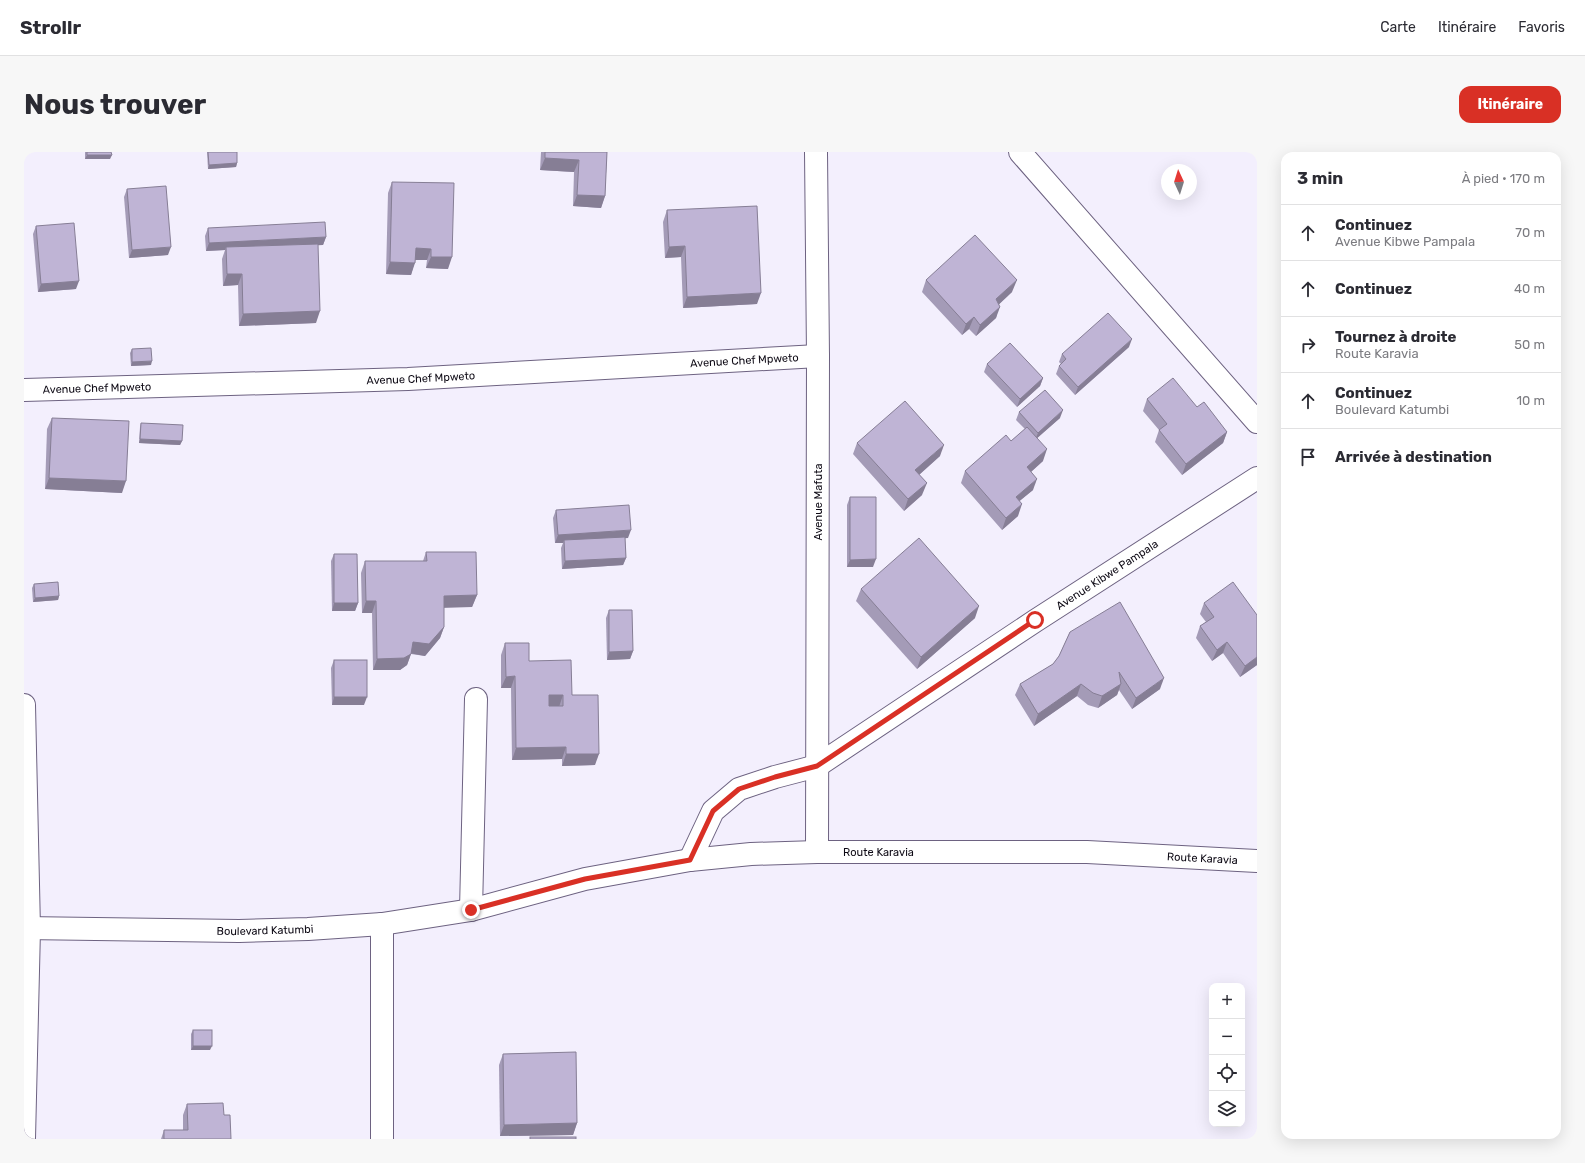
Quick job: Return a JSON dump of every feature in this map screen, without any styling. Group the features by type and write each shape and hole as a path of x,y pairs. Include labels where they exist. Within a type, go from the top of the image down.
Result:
{"street":[{"name":"Avenue Mafuta","path":"816,152 818,356 817,852"},
{"path":"1020,152 1257,422"},
{"name":"Avenue Chef Mpweto","path":"24,390 408,379 818,356"},
{"name":"Avenue Kibwe Pampala","path":"690,860 713,811 739,789 775,777 817,766 1035,620 1257,478"},
{"path":"471,910 476,699"},
{"path":"24,705 26,928 24,1139"},
{"name":"Route Karavia","path":"504,901 585,879 690,860 751,854 817,852 1087,852 1257,861"},
{"name":"Boulevard Katumbi","path":"26,928 239,932 308,929 382,924 471,910 504,901"},
{"path":"382,924 382,1139"}],"building":[{"path":"87,152 111,152 112,155 87,155"},
{"path":"208,152 237,152 237,163 209,165"},
{"path":"545,152 607,152 605,196 577,195 579,160 545,158"},
{"path":"392,182 454,183 452,257 431,257 431,249 416,248 415,263 390,262"},
{"path":"166,186 171,247 132,250 127,189"},
{"path":"757,206 761,293 687,297 685,246 669,247 667,210"},
{"path":"325,222 326,237 209,243 208,228"},
{"path":"74,223 79,281 41,284 36,226"},
{"path":"975,235 1017,280 996,299 1000,307 980,325 974,317 966,324 926,280"},
{"path":"318,244 320,311 243,314 242,274 227,274 226,247"},
{"path":"1108,313 1132,339 1078,387 1059,366 1066,359 1062,354"},
{"path":"1010,343 1043,378 1020,399 987,364"},
{"path":"151,348 152,361 132,362 132,349"},
{"path":"1173,378 1197,407 1204,402 1227,432 1186,464 1159,430 1167,424 1147,399"},
{"path":"1045,390 1063,410 1038,433 1019,412"},
{"path":"905,401 944,445 915,470 927,483 908,499 857,443"},
{"path":"52,418 129,421 126,481 49,478"},
{"path":"141,423 183,425 182,441 140,439"},
{"path":"1027,427 1047,449 1027,467 1037,479 1016,497 1022,504 1006,518 965,471 1006,435 1011,441"},
{"path":"850,497 876,497 876,559 850,560"},
{"path":"629,505 631,530 558,535 556,510"},
{"path":"625,537 626,558 565,561 564,540"},
{"path":"919,538 979,606 921,657 861,589"},
{"path":"426,552 476,552 477,595 444,596 444,627 429,644 413,642 411,654 404,658 377,659 376,601 366,601 365,561 427,561"},
{"path":"334,554 357,554 358,603 334,603"},
{"path":"58,582 59,596 35,598 34,584"},
{"path":"1233,582 1257,615 1257,657 1245,666 1227,642 1217,650 1200,626 1214,617 1204,603"},
{"path":"1120,602 1164,678 1136,698 1119,672 1121,684 1102,696 1093,693 1081,684 1038,714 1020,684 1053,664 1059,656 1070,632"},
{"path":"609,610 632,610 633,651 609,652"},
{"path":"505,643 529,643 529,661 571,660 572,695 598,695 599,754 566,754 566,747 516,748 515,676 506,677","holes":["549,695 563,695 563,706 549,706"]},
{"path":"334,660 367,660 367,697 334,697"},
{"path":"193,1030 212,1030 212,1046 193,1046"},
{"path":"576,1052 577,1123 504,1125 503,1054"},
{"path":"223,1103 224,1115 230,1115 231,1139 164,1139 164,1130 188,1130 187,1104"},
{"path":"530,1137 576,1137 576,1139 530,1139"}],"route":[{"path":"471,910 585,879 690,860 713,811 739,789 775,777 817,766 1035,620"}]}
